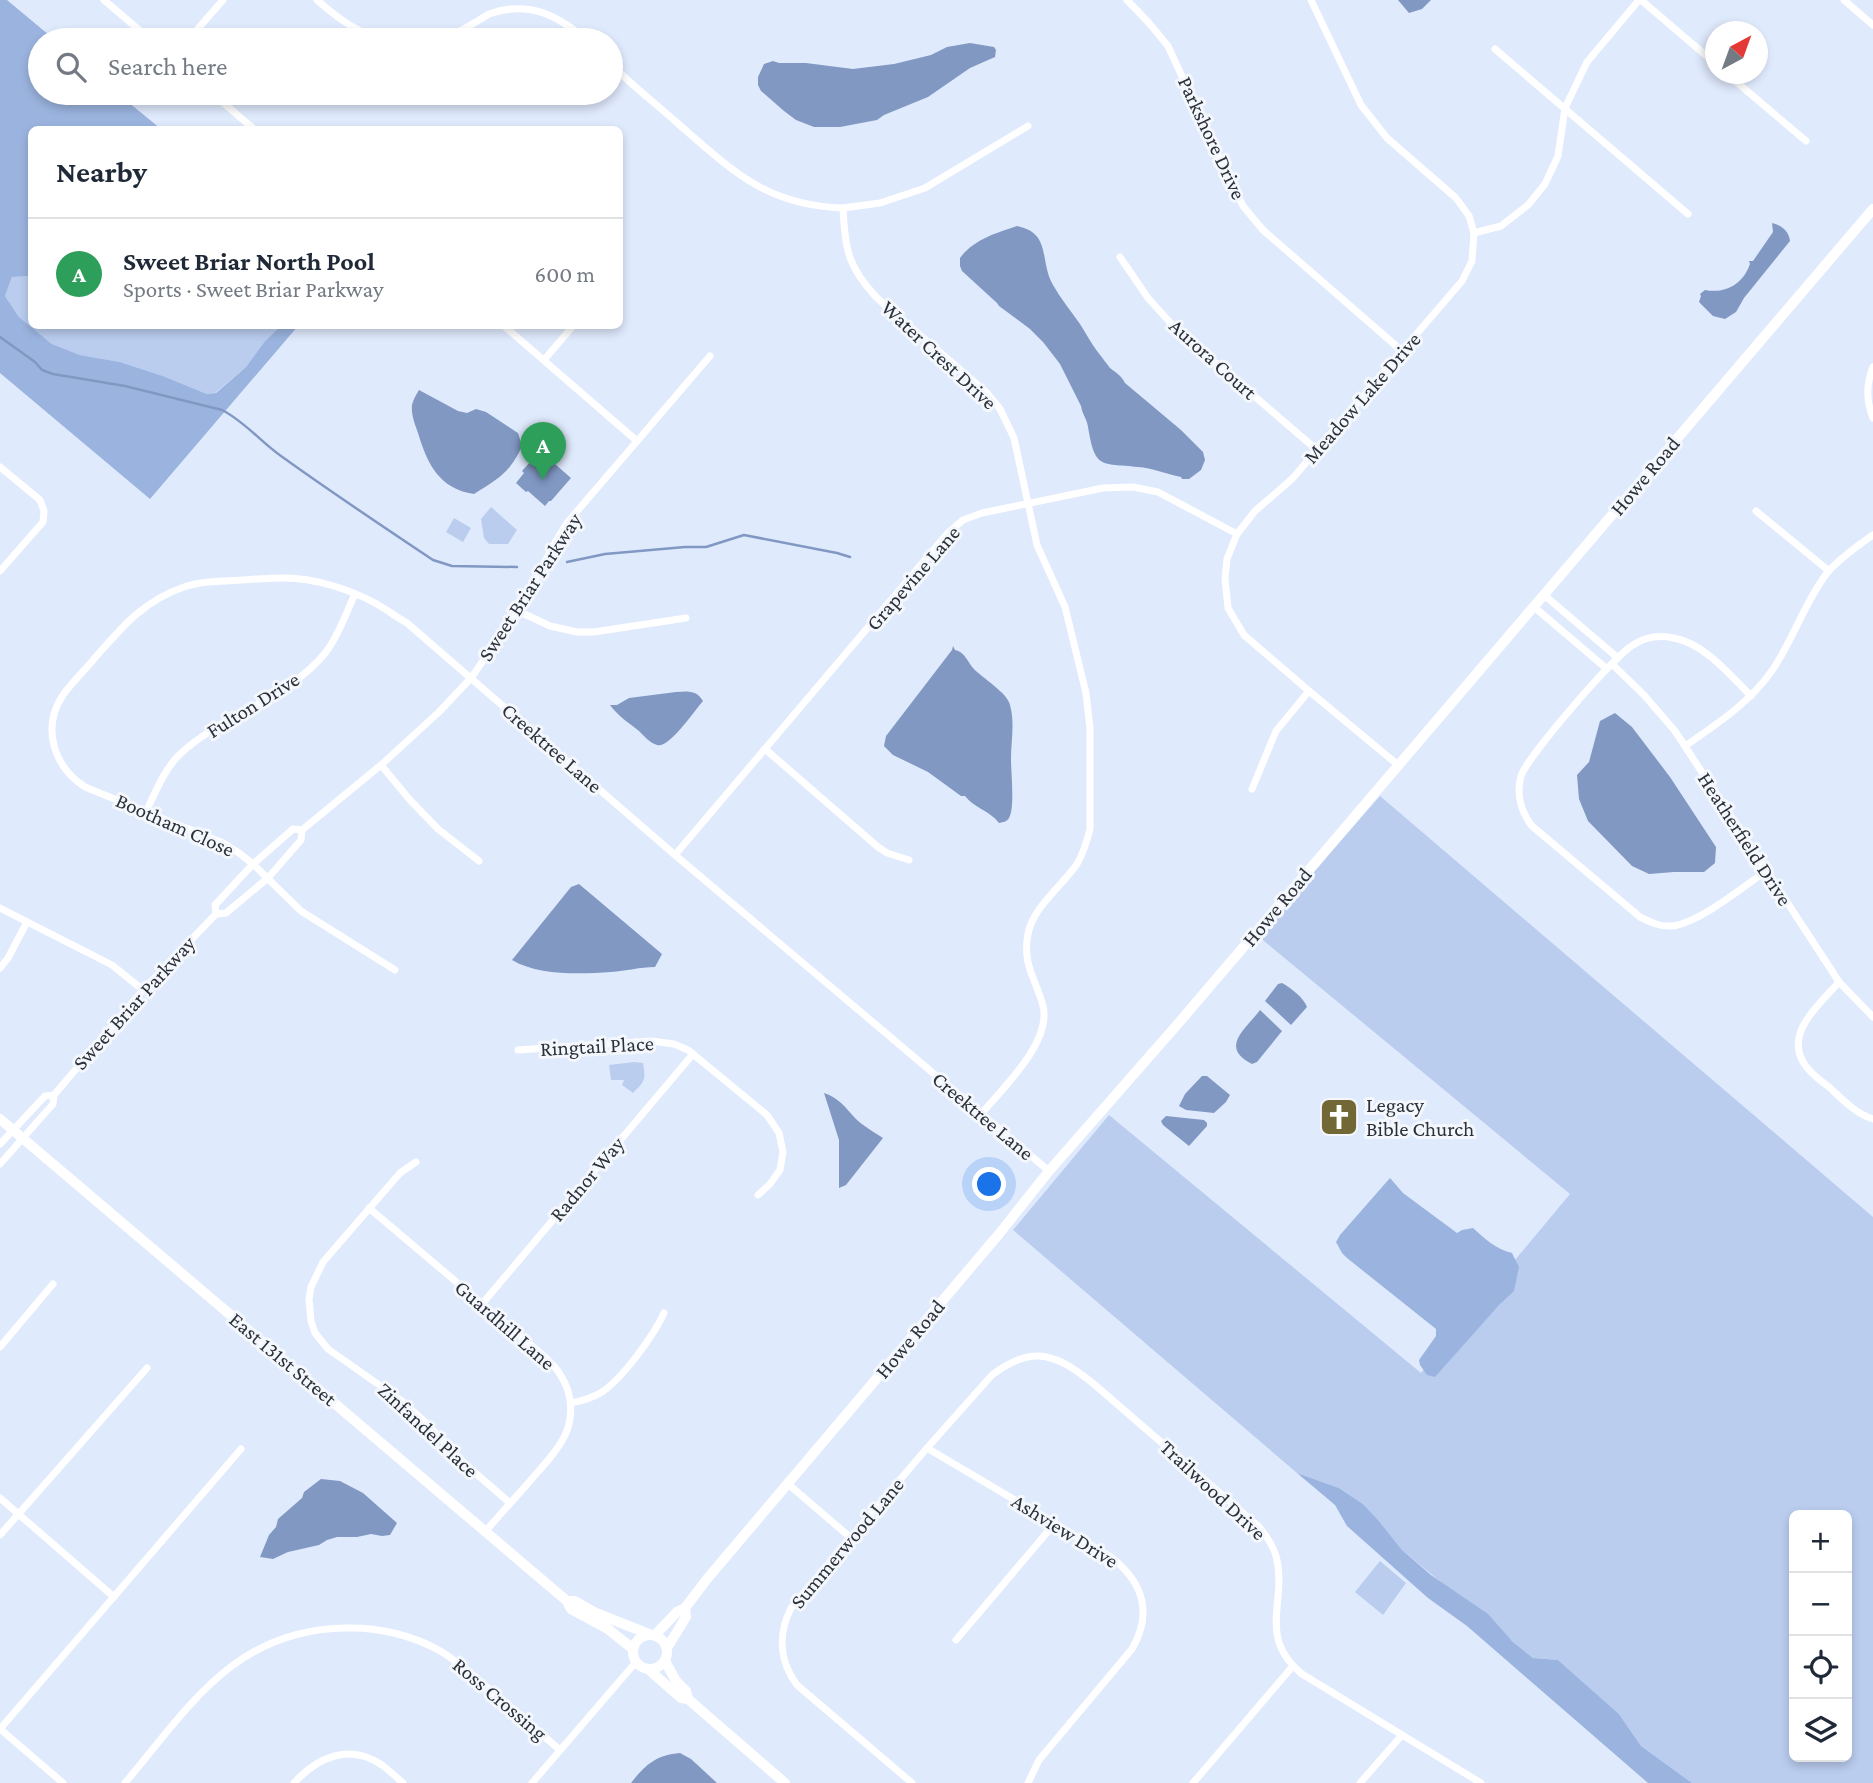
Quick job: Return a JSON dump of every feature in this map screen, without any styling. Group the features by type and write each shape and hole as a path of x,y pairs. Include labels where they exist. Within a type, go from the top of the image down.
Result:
{"street":[{"path":"104,0 137,28"},
{"path":"198,28 223,0"},
{"path":"317,0 353,28"},
{"name":"Parkshore Drive","path":"1127,0 1168,46 1244,206 1263,230 1402,351"},
{"path":"1311,0 1361,104 1387,138 1456,198 1469,216 1474,233 1501,226 1528,205 1545,184 1558,156 1565,108 1587,62 1640,0 1705,55"},
{"path":"1844,0 1873,25"},
{"path":"468,28 498,9 531,4 555,13 573,28"},
{"path":"1495,49 1688,214"},
{"path":"623,75 744,179 786,199 829,208 880,203 925,188 1028,126"},
{"path":"1739,84 1806,141"},
{"path":"226,105 250,126"},
{"name":"Water Crest Drive","path":"844,208 849,259 865,285 986,393 1000,409 1014,438 1037,545 1065,607 1086,694 1090,728 1090,829 1087,843 1077,864 1041,906 1028,932 1026,961 1044,1008 1043,1030 1032,1053 981,1114"},
{"name":"Howe Road","path":"652,1635 685,1608 1049,1171 1176,1026 1873,209"},
{"name":"Meadow Lake Drive","path":"1398,765 1244,635 1228,608 1225,579 1227,559 1237,534 1255,511 1292,479 1462,281 1472,261 1474,233"},
{"name":"Aurora Court","path":"1120,257 1148,298 1177,330 1317,450"},
{"path":"508,329 637,441"},
{"path":"544,360 570,329"},
{"name":"Sweet Briar Parkway","path":"0,1164 53,1104 54,1095 143,990 216,914 226,913 268,878 301,840 302,830 381,765 439,712 471,678 518,611 567,523 710,356"},
{"path":"1873,366 1867,392 1873,418"},
{"path":"0,467 40,500 44,511 43,522 0,571"},
{"name":"Grapevine Lane","path":"675,855 947,534 963,520 982,513 1103,488 1133,487 1158,492 1237,534"},
{"path":"1756,512 1829,571"},
{"path":"1685,746 1751,696 1772,672 1814,593 1829,571 1873,535"},
{"name":"Creektree Lane","path":"57,755 52,744 52,730 55,710 63,695 127,622 164,595 187,586 218,581 287,578 323,583 355,594 376,603 407,623 675,855 1049,1171"},
{"name":"Fulton Drive","path":"146,812 167,770 190,747 290,684 315,664 335,638 355,594"},
{"name":"Heatherfield Drive","path":"1543,594 1644,695 1685,746 1839,982 1873,1017"},
{"name":"Heatherfield Drive","path":"1533,606 1612,664"},
{"path":"518,611 550,626 577,632 594,632 686,618"},
{"path":"1751,696 1702,650 1684,640 1665,637 1645,639 1634,644 1612,664 1529,760 1520,778 1520,797 1524,814 1532,827 1640,917 1659,925 1686,923 1766,872"},
{"path":"1252,789 1276,731 1309,691"},
{"path":"765,749 878,847 909,860"},
{"name":"Bootham Close","path":"57,755 75,780 85,787 223,843 239,853 301,911 395,970"},
{"path":"381,765 438,829 479,860"},
{"name":"Sweet Briar Parkway","path":"216,914 215,905 253,864 293,829 302,830"},
{"path":"0,908 112,965 143,990"},
{"path":"0,968 27,922"},
{"path":"1839,982 1806,1020 1798,1035 1799,1051 1806,1067 1860,1114 1873,1119"},
{"name":"Ringtail Place","path":"518,1051 651,1041 674,1044 693,1054 767,1115 779,1132 783,1152 780,1170 758,1195"},
{"name":"Radnor Way","path":"482,1304 693,1054"},
{"name":"Sweet Briar Parkway","path":"0,1144 45,1096 54,1095"},
{"name":"East 131st Street","path":"0,1119 567,1601 571,1609 608,1629 633,1650"},
{"name":"Zinfandel Place","path":"416,1162 400,1173 323,1262 313,1279 309,1299 315,1333 328,1349 402,1401 465,1464 510,1503"},
{"name":"Guardhill Lane","path":"369,1208 553,1365 561,1374 571,1403"},
{"path":"0,1347 53,1284"},
{"path":"485,1532 563,1440 570,1422 571,1403 595,1396 609,1387 650,1339 664,1313"},
{"name":"Summerwood Lane","path":"912,1783 797,1685 784,1661 782,1634 785,1621 791,1608 992,1375 1017,1359 1042,1356"},
{"name":"Trailwood Drive","path":"1042,1356 1067,1364 1087,1378 1267,1536 1278,1567 1275,1625 1277,1639 1287,1660 1293,1666 1481,1783"},
{"path":"0,1535 147,1368"},
{"name":"Ashview Drive","path":"927,1448 1111,1557 1126,1570 1139,1588 1143,1610 1141,1630 1132,1650 1039,1760 1028,1783"},
{"path":"63,1783 0,1729 241,1449"},
{"path":"788,1484 851,1538"},
{"path":"0,1498 114,1597"},
{"path":"956,1640 1055,1523"},
{"name":"East 131st Street","path":"567,1601 575,1601 596,1613 652,1635"},
{"name":"Howe Road","path":"667,1648 686,1617 685,1608"},
{"name":"Ross Crossing","path":"125,1783 203,1691 226,1670 262,1646 321,1628 381,1630 403,1635 439,1651 461,1664 560,1750"},
{"path":"688,1699 665,1661 667,1648 664,1642 652,1635 638,1639 633,1650 636,1662 681,1698 688,1699 785,1783"},
{"path":"648,1669 658,1667 665,1661"},
{"path":"532,1783 636,1662"},
{"path":"1193,1783 1293,1666"},
{"path":"1360,1783 1402,1735"},
{"path":"294,1783 320,1761 331,1756 345,1755 371,1759 403,1783"}],"shaded area":[{"path":"0,0 7,0 41,28 28,28 28,105 132,105 157,126 28,126 28,276 12,277 5,296 19,317 28,324 28,329 34,329 52,344 80,355 120,362 207,394 216,393 246,367 265,341 278,329 295,329 150,499 0,373"},
{"path":"1398,0 1431,0 1422,9 1409,13"},
{"path":"970,43 994,47 995,57 970,68 928,97 877,120 840,127 814,127 796,120 784,111 761,91 758,85 758,77 764,64 773,61 853,69 894,64 931,55 947,47"},
{"path":"1772,223 1784,229 1790,241 1744,298 1736,312 1725,319 1713,316 1699,302 1700,294 1705,290 1727,289 1738,282 1747,271 1749,261 1753,261 1773,232"},
{"path":"1017,226 1028,230 1040,241 1053,285 1110,368 1203,452 1205,460 1201,470 1189,479 1101,461 1093,450 1081,406 1060,364 1030,329 999,306 962,271 960,258 972,246"},
{"path":"28,276 28,324 19,317 5,296 12,277"},
{"path":"34,329 278,329 265,341 246,367 215,393 207,394 120,362 80,355 52,344"},
{"path":"419,390 458,411 467,413 476,409 486,412 518,433 522,446 508,469 474,494 452,487 443,480 430,464 412,412 412,405"},
{"path":"540,451 571,478 545,506 516,483 524,473 522,471"},
{"path":"491,507 517,530 508,544 489,544 484,538 481,519"},
{"path":"454,518 471,528 463,542 446,532"},
{"path":"953,646 977,672 1005,696 1010,705 1013,725 1012,807 1009,818 1003,822 999,823 965,796 961,796 928,772 893,755 884,746 886,736"},
{"path":"676,692 695,693 703,701 675,735 662,745 650,741 610,705 617,705 629,698"},
{"path":"1615,713 1632,727 1670,777 1716,847 1715,863 1704,872 1649,874 1632,866 1588,821 1579,799 1577,775 1589,762 1600,721"},
{"path":"1380,796 1873,1217 1873,1783 1692,1783 1641,1746 1619,1714 1558,1660 1533,1658 1402,1550 1363,1504 1339,1488 1297,1473 1013,1230 1109,1115 1421,1373 1570,1194 1258,936"},
{"path":"579,884 662,954 655,967 599,973 560,973 535,969 512,960 571,887"},
{"path":"1282,983 1296,993 1307,1007 1291,1025 1265,1001 1278,984"},
{"path":"1260,1010 1282,1031 1257,1062 1252,1064 1242,1058 1236,1044 1238,1037"},
{"path":"643,1063 644,1077 633,1093 622,1085 624,1080 611,1080 609,1065"},
{"path":"1202,1076 1207,1076 1230,1095 1214,1113 1186,1110 1179,1106 1185,1094"},
{"path":"824,1093 838,1100 858,1121 883,1138 846,1185 839,1188 839,1140"},
{"path":"1166,1116 1204,1120 1207,1126 1189,1146 1163,1125 1161,1121"},
{"path":"1390,1178 1403,1193 1457,1233 1473,1228 1486,1240 1512,1253 1519,1267 1514,1291 1435,1377 1427,1375 1419,1360 1436,1336 1436,1329 1347,1258 1336,1242"},
{"path":"1297,1473 1339,1488 1363,1504 1402,1550 1431,1575 1488,1614 1512,1641 1533,1658 1558,1660 1619,1714 1641,1746 1692,1783 1648,1783 1467,1626 1428,1598 1347,1526 1335,1505"},
{"path":"321,1479 340,1481 363,1493 397,1523 390,1535 337,1537 273,1559 260,1557 278,1519"},
{"path":"1380,1561 1406,1583 1383,1615 1355,1592"},
{"path":"680,1753 691,1759 717,1783 631,1783 652,1762"}],"waterway":[{"path":"0,337 42,370 53,374 125,386 222,410 300,469 433,560 452,566 517,567"},
{"path":"567,562 605,554 706,547 744,535 850,557"}],"place":[{"name":"Sweet Briar North Pool","path":"543,480"},
{"name":"Legacy Bible Church","path":"1339,1117"}]}
